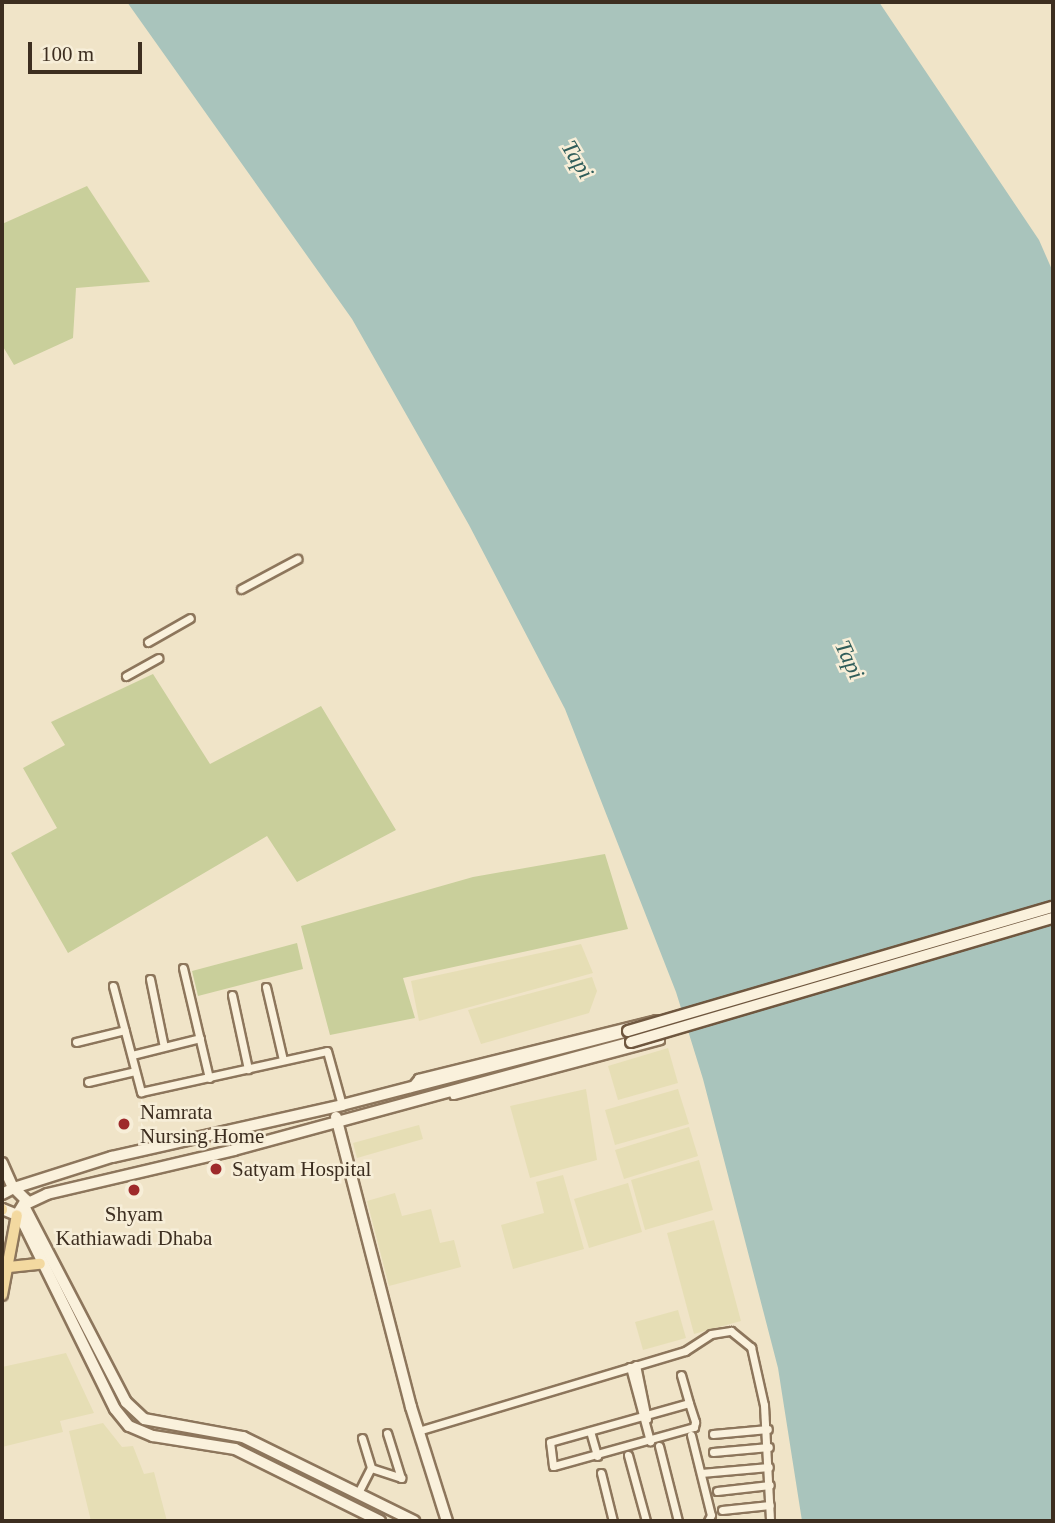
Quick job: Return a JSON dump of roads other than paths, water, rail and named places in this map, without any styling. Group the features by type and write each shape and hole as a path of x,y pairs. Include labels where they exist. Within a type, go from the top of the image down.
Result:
{"main road":[{"path":"629,1037 1053,907"},
{"path":"2,1194 13,1188 110,1157 337,1106 411,1093 629,1037 1053,918"},
{"path":"2,1210 22,1210 47,1194 234,1150 337,1120 411,1093"},
{"path":"337,1106 337,1120 418,1431 447,1521"},
{"path":"2,1163 13,1188 25,1195 2,1295"},
{"path":"22,1210 40,1264 115,1409 129,1426 153,1436 235,1449 377,1520"},
{"path":"22,1210 126,1402 144,1419 243,1437 414,1521"},
{"path":"9,1267 40,1264"},
{"path":"63,1308 74,1303"}],"street":[{"path":"241,589 297,559"},
{"path":"148,642 190,618"},
{"path":"126,676 158,659"},
{"path":"183,968 209,1078"},
{"path":"150,978 164,1047"},
{"path":"113,986 139,1091 145,1093 328,1052 337,1106"},
{"path":"266,987 283,1060"},
{"path":"232,995 248,1069"},
{"path":"653,1016 662,1038 425,1103 411,1093 418,1078 653,1016"},
{"path":"76,1042 125,1030"},
{"path":"132,1055 200,1038"},
{"path":"88,1082 135,1071"},
{"path":"418,1431 685,1351 711,1334 741,1335 751,1347 768,1429 770,1521"},
{"path":"633,1366 650,1441"},
{"path":"681,1375 690,1404 694,1427 597,1456 552,1465 548,1443 690,1404"},
{"path":"713,1434 768,1429"},
{"path":"590,1431 597,1456"},
{"path":"371,1468 402,1477 387,1433"},
{"path":"691,1435 711,1515 708,1521"},
{"path":"358,1493 371,1468 362,1438"},
{"path":"659,1446 678,1521"},
{"path":"713,1452 769,1447"},
{"path":"628,1455 646,1521"},
{"path":"701,1473 769,1467"},
{"path":"601,1472 613,1521"},
{"path":"717,1491 770,1485"},
{"path":"722,1510 770,1505"}],"water":[{"name":"Tapi","path":"127,2 879,2 1039,240 1053,272 1053,1521 802,1521 778,1368 703,1079 676,992 565,709 469,525 352,319"}],"place":[{"name":"Namrata Nursing Home","path":"124,1124"},
{"name":"Satyam Hospital","path":"216,1169"},
{"name":"Shyam Kathiawadi Dhaba","path":"134,1190"}]}
